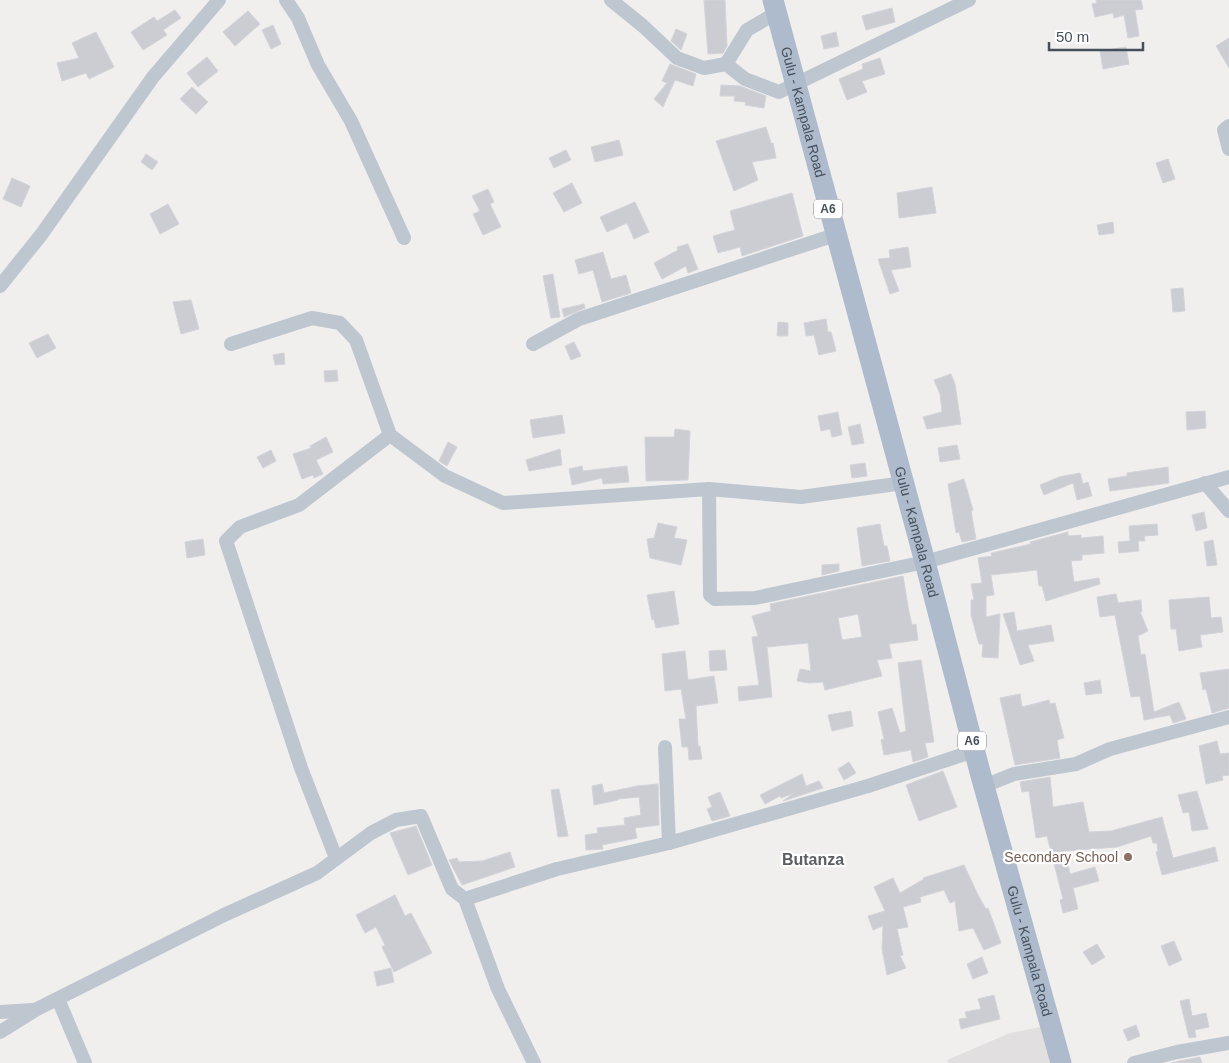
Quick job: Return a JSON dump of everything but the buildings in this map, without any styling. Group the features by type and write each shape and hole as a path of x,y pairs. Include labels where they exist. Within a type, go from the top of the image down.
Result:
{"main road":[{"name":"Gulu - Kampala Road","path":"774,6 904,483 974,751 1061,1063"}],"street":[{"path":"0,286 41,235 153,77 219,0"},
{"path":"286,0 298,18 318,65 351,121 404,238"},
{"path":"611,0 643,26 677,58 704,68 726,64 747,30 774,6"},
{"path":"726,64 745,79 779,92 969,0"},
{"path":"1229,126 1224,130 1229,149"},
{"path":"533,344 580,319 835,235"},
{"path":"230,344 312,318 340,323 356,340 390,435 445,476 503,503 709,489 801,497 904,483"},
{"path":"336,858 301,768 226,541 240,527 299,505 390,435"},
{"path":"709,489 710,594 716,599 755,598 925,562 1229,476"},
{"path":"1206,483 1229,511"},
{"path":"984,786 1014,774 1076,764 1110,749 1229,718"},
{"path":"665,747 665,793 669,843"},
{"path":"465,899 557,869 669,843 868,786 974,751"},
{"path":"0,1032 36,1009 224,915 317,873 371,833 396,820 420,816 452,889 465,899 498,989 534,1063"},
{"path":"58,999 85,1063"},
{"path":"0,1012 36,1009"},
{"path":"1134,1063 1177,1052 1229,1043"}],"shaded area":[{"path":"1040,1027 1050,1063 949,1063 947,1060 1010,1033"}],"place":[{"name":"Secondary School","path":"1128,857"}],"district":[{"name":"Butanza","path":"813,859"}]}
